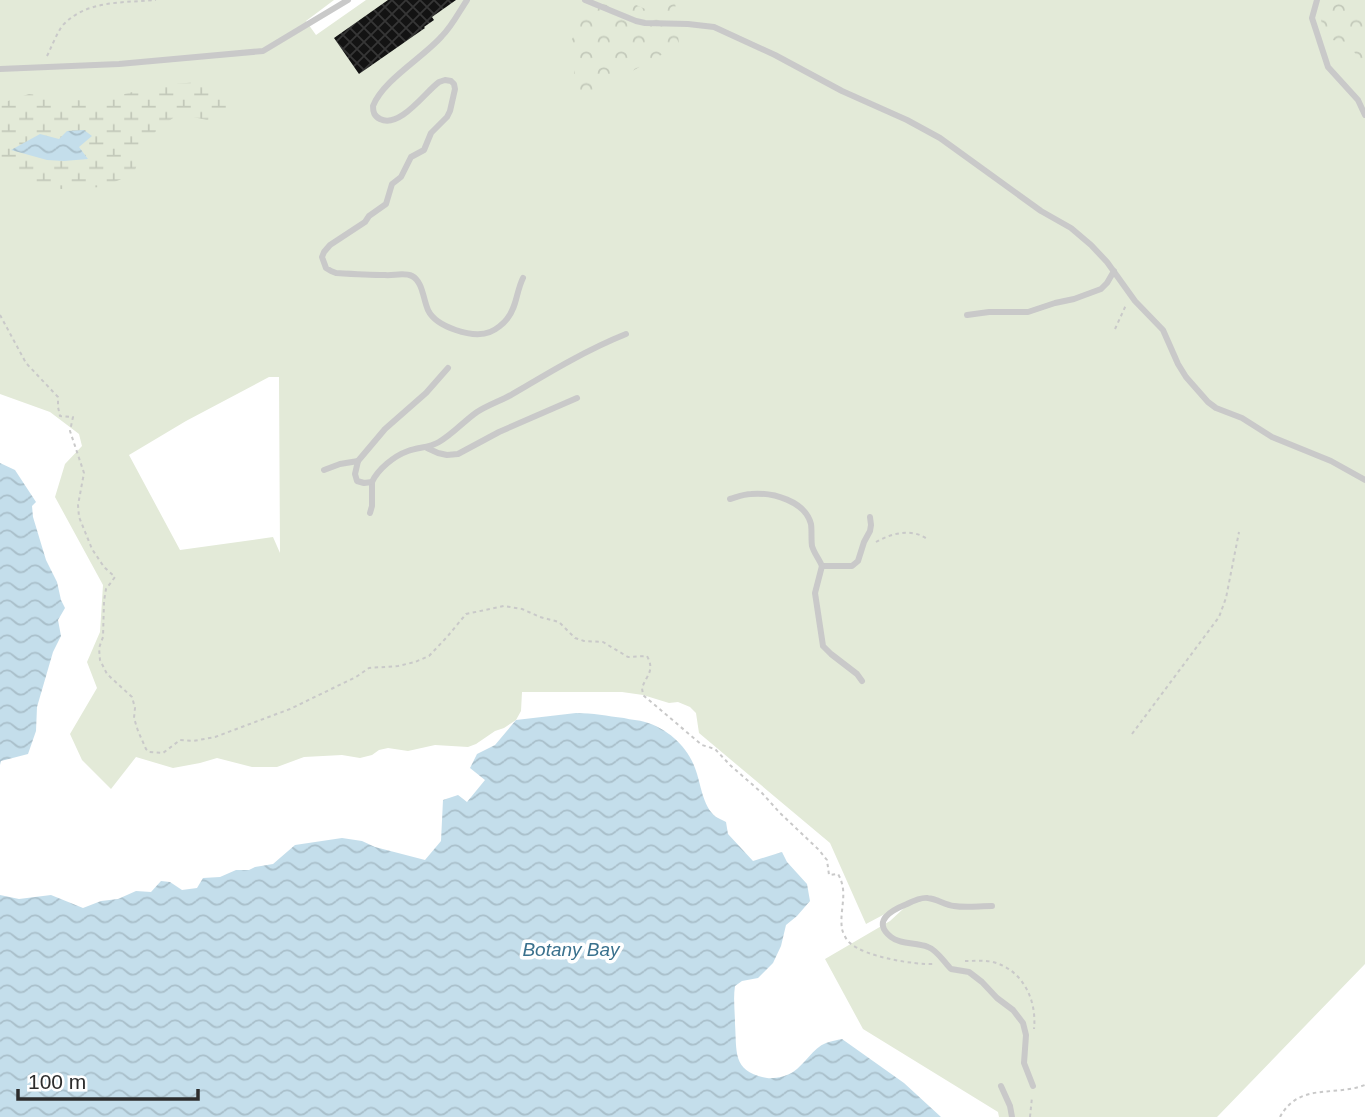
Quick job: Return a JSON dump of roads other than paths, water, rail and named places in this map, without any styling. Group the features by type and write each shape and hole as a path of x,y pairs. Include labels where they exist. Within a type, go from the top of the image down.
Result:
{"lane":[{"path":"0,69 77,67 263,51 348,0"},
{"path":"467,0 441,38 411,62 380,94 373,106 379,119 396,119 410,110 439,82 451,81 455,89 447,117 434,128 424,150 411,157 401,177 392,184 386,204 365,222 330,244 322,257 326,268 336,273 412,276 417,280 433,317 444,326 466,332 487,334 507,319 516,302 523,278"},
{"path":"585,0 645,23 714,27 940,138 1041,211 1071,228 1091,245 1114,271 1130,295 1163,330 1186,377 1208,402 1365,480"},
{"path":"1317,0 1312,18 1328,67 1359,100 1365,115"},
{"path":"967,315 1028,312 1074,299 1101,289 1114,271"},
{"path":"370,513 372,482 389,462 408,451 427,448 441,441 476,412 626,334"},
{"path":"372,482 358,481 355,474 358,461 385,429 426,393 448,368"},
{"path":"427,448 447,455 457,454 499,432 577,398"},
{"path":"324,470 358,461"},
{"path":"730,499 763,494 792,501 807,516 811,525 813,550 822,566 815,593 823,646 862,681"},
{"path":"822,566 852,566 858,561 870,531 870,517"},
{"path":"992,906 954,906 922,898 885,916 884,929 892,938 904,943 929,947 951,969 969,972 1013,1010 1023,1023 1026,1035 1024,1063 1032,1086"},
{"path":"1001,1086 1012,1117"}],"water":[{"path":"84,130 92,136 79,147 88,159 47,160 11,150 40,134 59,139 67,131"},
{"path":"0,463 15,470 36,502 32,506 33,517 65,608 58,620 61,636 53,652 37,707 36,731 28,754 1,761 0,765"},
{"name":"Botany Bay","path":"576,713 643,721 669,734 682,746 691,760 708,807 716,817 726,822 728,834 753,861 782,852 787,862 807,884 810,901 786,925 773,963 758,978 742,981 735,986 736,1043 742,1066 756,1075 767,1078 781,1077 797,1069 821,1045 842,1039 904,1083 941,1117 0,1117 0,895 19,899 51,895 83,908 101,901 118,899 136,891 151,892 161,881 170,882 182,890 197,888 203,878 220,877 236,870 273,864 295,845 342,838 362,841 425,860 441,841 443,800 458,795 467,802 485,780 470,768 477,754 495,745 516,720"}]}
